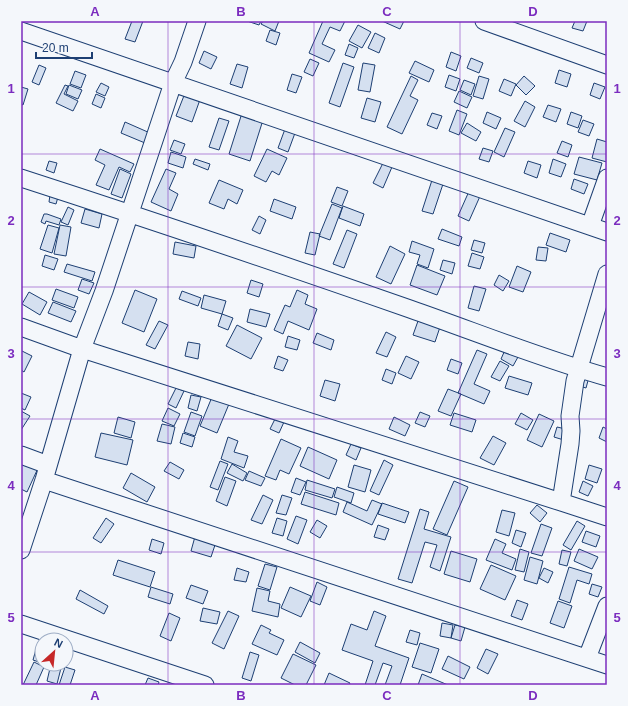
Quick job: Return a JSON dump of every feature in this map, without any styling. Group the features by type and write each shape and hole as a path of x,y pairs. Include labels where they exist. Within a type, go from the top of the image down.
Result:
{"street":[{"path":"21,550 46,472 82,349 104,291 173,83 183,62 197,21"},
{"path":"484,21 607,65"},
{"path":"21,31 607,232"},
{"path":"21,178 130,213 607,378"},
{"path":"590,226 607,178"},
{"path":"561,502 572,430 570,416 572,397 578,369 607,274"},
{"path":"21,327 82,349 607,517"},
{"path":"21,455 46,472 607,664"},
{"path":"587,658 607,606"},
{"path":"21,624 205,685"}],"building":[{"path":"132,21 143,21 135,42 125,39"},
{"path":"247,21 261,21 259,25"},
{"path":"263,21 279,21 275,31 261,24"},
{"path":"323,21 345,21 340,31 330,27 322,44 335,50 329,62 309,53"},
{"path":"382,21 404,21 400,29"},
{"path":"575,21 587,21 583,31 572,28"},
{"path":"358,25 371,32 362,48 349,41"},
{"path":"270,30 280,33 276,45 266,41"},
{"path":"375,33 385,38 379,53 368,48"},
{"path":"349,44 358,48 354,58 345,55"},
{"path":"204,51 217,57 211,69 199,63"},
{"path":"451,52 461,56 456,71 446,67"},
{"path":"471,58 483,63 479,73 467,68"},
{"path":"310,59 319,63 313,76 304,72"},
{"path":"415,61 434,70 429,82 409,73"},
{"path":"343,63 354,67 340,107 329,103"},
{"path":"363,63 375,65 370,92 358,90"},
{"path":"237,64 248,67 242,88 230,84"},
{"path":"39,65 46,68 39,85 32,82"},
{"path":"559,70 571,74 567,87 555,83"},
{"path":"75,71 86,75 81,88 70,84"},
{"path":"292,74 302,77 296,93 287,90"},
{"path":"449,75 460,79 456,91 445,87"},
{"path":"411,76 418,80 410,96 418,100 402,134 387,127"},
{"path":"479,76 489,79 483,99 473,96"},
{"path":"524,76 535,86 526,95 516,85"},
{"path":"504,79 516,84 511,96 499,91"},
{"path":"464,80 475,84 471,95 460,90"},
{"path":"101,83 109,87 105,96 96,92"},
{"path":"594,83 605,87 600,99 590,95"},
{"path":"65,85 68,86 64,94 78,101 73,111 56,103"},
{"path":"69,85 82,90 78,99 66,94"},
{"path":"21,87 28,89 23,105 21,104"},
{"path":"187,88 202,94 192,122 176,116"},
{"path":"459,91 472,97 467,108 454,102"},
{"path":"96,94 105,98 101,108 92,104"},
{"path":"367,98 381,102 375,122 361,118"},
{"path":"525,101 535,107 525,127 514,121"},
{"path":"548,105 561,109 556,122 543,117"},
{"path":"457,110 467,114 459,135 449,131"},
{"path":"487,112 501,118 496,129 483,123"},
{"path":"571,112 582,116 578,128 567,124"},
{"path":"242,113 263,120 250,161 229,154"},
{"path":"432,113 442,116 437,129 427,125"},
{"path":"219,118 229,121 219,150 209,147"},
{"path":"583,120 594,124 589,136 578,132"},
{"path":"125,122 150,133 145,143 121,133"},
{"path":"467,123 481,132 476,141 461,133"},
{"path":"505,128 515,132 504,157 494,152"},
{"path":"285,129 295,133 288,152 278,148"},
{"path":"597,139 607,142 607,162 592,158"},
{"path":"174,140 185,144 181,154 170,150"},
{"path":"562,141 572,145 568,157 557,153"},
{"path":"483,148 493,151 489,162 479,159"},
{"path":"100,149 134,164 130,172 119,167 109,190 96,185 105,165 95,160"},
{"path":"267,149 287,158 279,175 272,171 266,182 254,176"},
{"path":"171,152 186,157 183,168 168,163"},
{"path":"579,157 602,163 597,180 574,174"},
{"path":"195,159 210,164 208,170 193,164"},
{"path":"553,159 566,164 561,177 549,173"},
{"path":"49,161 57,163 54,173 46,170"},
{"path":"528,161 541,165 537,178 524,173"},
{"path":"383,163 392,167 383,188 373,183"},
{"path":"120,169 131,174 122,198 111,194"},
{"path":"166,169 176,173 169,189 178,194 171,211 151,202"},
{"path":"433,177 444,181 433,214 422,211"},
{"path":"574,179 588,184 584,194 571,189"},
{"path":"219,180 243,190 237,204 228,199 224,209 209,203"},
{"path":"337,187 348,191 342,206 331,202"},
{"path":"470,189 481,194 469,221 458,216"},
{"path":"50,195 58,197 56,204 49,202"},
{"path":"274,199 296,207 292,219 270,211"},
{"path":"332,204 342,208 330,240 319,236"},
{"path":"343,206 364,214 360,226 339,218"},
{"path":"68,207 74,210 68,225 61,222"},
{"path":"85,209 102,214 99,228 81,223"},
{"path":"44,214 61,219 59,225 46,221 45,224 41,222"},
{"path":"259,216 266,220 260,234 252,230"},
{"path":"48,225 59,228 52,253 40,249"},
{"path":"60,225 71,227 66,256 54,254"},
{"path":"442,229 462,237 459,246 438,239"},
{"path":"347,230 357,234 344,268 333,264"},
{"path":"310,232 320,234 315,255 305,253"},
{"path":"550,233 570,240 566,252 546,245"},
{"path":"474,240 485,243 482,253 471,250"},
{"path":"412,241 434,249 428,268 417,264 420,255 409,252"},
{"path":"175,242 196,246 194,258 173,254"},
{"path":"390,246 405,254 391,284 376,277"},
{"path":"538,247 548,248 546,261 536,260"},
{"path":"472,253 484,257 480,269 468,266"},
{"path":"45,255 58,259 54,270 42,266"},
{"path":"443,260 455,263 452,274 440,270"},
{"path":"67,264 95,272 92,281 64,272"},
{"path":"417,265 445,276 437,295 410,285"},
{"path":"517,266 531,272 523,292 509,287"},
{"path":"499,275 509,281 503,291 494,285"},
{"path":"82,279 94,283 89,294 78,290"},
{"path":"251,280 263,284 259,297 247,293"},
{"path":"474,286 486,289 479,311 468,308"},
{"path":"56,289 78,297 74,308 52,300"},
{"path":"135,290 157,299 144,332 122,323"},
{"path":"297,290 308,295 305,304 317,309 309,330 288,321 283,334 274,330 285,305 290,307"},
{"path":"182,291 201,298 198,306 179,299"},
{"path":"29,292 47,302 40,315 22,304"},
{"path":"204,295 226,301 222,314 201,308"},
{"path":"53,302 76,311 71,322 48,313"},
{"path":"250,309 270,314 266,327 247,322"},
{"path":"222,314 233,318 228,330 218,326"},
{"path":"159,321 168,325 155,349 146,345"},
{"path":"418,321 440,327 435,342 413,335"},
{"path":"237,325 262,338 251,359 226,346"},
{"path":"386,332 396,337 387,357 376,353"},
{"path":"317,333 334,340 331,350 313,343"},
{"path":"288,336 300,340 297,350 285,347"},
{"path":"188,342 200,344 198,359 185,356"},
{"path":"477,350 487,354 474,384 490,391 484,404 458,393"},
{"path":"505,350 518,357 513,366 501,359"},
{"path":"22,351 32,356 24,372 21,370"},
{"path":"278,356 288,360 283,371 274,368"},
{"path":"406,356 419,362 411,379 398,373"},
{"path":"451,359 462,363 458,374 447,370"},
{"path":"500,361 509,366 500,381 491,377"},
{"path":"386,369 396,373 392,384 382,380"},
{"path":"509,376 532,383 528,395 505,388"},
{"path":"589,377 586,388 573,384"},
{"path":"325,380 340,384 335,401 320,396"},
{"path":"176,388 184,391 176,408 168,404"},
{"path":"448,389 461,394 451,416 438,411"},
{"path":"21,393 31,397 25,410 21,408"},
{"path":"191,395 201,397 197,411 188,408"},
{"path":"212,397 229,404 217,433 200,426"},
{"path":"168,408 180,414 174,426 162,421"},
{"path":"21,411 30,416 21,430"},
{"path":"191,412 202,416 195,436 184,432"},
{"path":"420,412 430,416 425,427 415,423"},
{"path":"454,413 476,420 472,432 450,425"},
{"path":"521,413 533,420 527,430 515,424"},
{"path":"539,414 554,421 542,447 527,440"},
{"path":"118,417 135,422 131,438 114,433"},
{"path":"394,417 410,425 405,436 389,429"},
{"path":"275,419 284,422 279,433 270,429"},
{"path":"162,424 175,427 171,444 157,441"},
{"path":"557,427 570,430 567,441 554,437"},
{"path":"603,427 607,429 607,442 599,438"},
{"path":"101,433 133,440 127,465 95,457"},
{"path":"183,433 195,437 192,447 180,443"},
{"path":"493,436 506,443 494,465 480,458"},
{"path":"228,437 238,441 234,452 248,456 244,468 221,459"},
{"path":"281,439 301,448 289,474 280,470 276,480 265,476"},
{"path":"351,444 361,448 356,460 346,455"},
{"path":"308,447 337,460 329,479 300,466"},
{"path":"21,458 39,466 27,492 21,489"},
{"path":"384,460 393,465 379,495 370,491"},
{"path":"220,461 228,464 218,490 210,487"},
{"path":"170,462 184,470 179,479 164,471"},
{"path":"232,464 247,473 243,481 227,473"},
{"path":"354,465 371,470 365,492 348,487"},
{"path":"589,465 602,469 597,483 585,479"},
{"path":"249,471 265,478 261,486 245,480"},
{"path":"131,473 155,487 147,502 123,488"},
{"path":"225,477 236,481 227,506 216,501"},
{"path":"296,478 306,482 300,495 291,492"},
{"path":"307,480 335,489 332,498 305,490"},
{"path":"454,481 468,487 447,535 433,529"},
{"path":"583,481 593,486 588,496 579,492"},
{"path":"337,487 354,493 351,503 334,497"},
{"path":"305,492 339,503 336,515 301,504"},
{"path":"263,495 273,500 262,524 251,520"},
{"path":"282,495 292,498 286,515 276,513"},
{"path":"372,500 382,504 372,525 343,512 347,502 367,511"},
{"path":"382,503 409,512 405,523 378,514"},
{"path":"537,505 547,513 540,522 530,513"},
{"path":"420,509 429,512 424,529 451,537 440,571 430,567 437,545 425,542 412,583 398,579"},
{"path":"502,510 515,513 509,536 496,532"},
{"path":"296,516 307,520 298,544 287,539"},
{"path":"106,518 114,524 101,543 93,538"},
{"path":"277,518 287,521 283,536 272,533"},
{"path":"317,520 327,526 320,538 310,532"},
{"path":"577,521 585,526 571,550 563,545"},
{"path":"541,524 552,528 542,556 531,553"},
{"path":"378,525 389,529 385,540 374,537"},
{"path":"516,530 526,533 521,547 512,543"},
{"path":"586,531 600,536 596,547 582,542"},
{"path":"196,533 217,539 211,557 191,551"},
{"path":"152,539 164,543 161,554 149,550"},
{"path":"495,539 506,544 502,553 516,559 512,570 486,560"},
{"path":"520,549 529,552 524,572 515,570"},
{"path":"579,549 598,557 592,569 574,561"},
{"path":"562,550 571,552 567,566 559,564"},
{"path":"451,551 477,559 470,582 444,574"},
{"path":"530,557 543,561 537,584 524,580"},
{"path":"118,560 155,572 150,587 113,575"},
{"path":"265,564 277,567 270,590 258,586"},
{"path":"491,565 516,576 505,600 480,589"},
{"path":"569,567 592,574 589,584 577,580 570,603 559,599"},
{"path":"237,568 249,572 246,582 234,580"},
{"path":"544,568 553,572 548,583 539,578"},
{"path":"317,582 327,587 320,605 310,601"},
{"path":"592,584 602,587 598,597 589,594"},
{"path":"191,585 208,591 203,604 186,598"},
{"path":"151,587 173,594 170,604 148,597"},
{"path":"290,587 311,596 301,617 281,608"},
{"path":"257,588 270,591 268,601 280,604 278,617 252,611"},
{"path":"80,590 108,606 104,614 76,599"},
{"path":"517,600 528,604 522,620 511,616"},
{"path":"558,601 572,606 564,628 550,623"},
{"path":"203,608 220,612 217,624 200,621"},
{"path":"228,611 239,616 224,649 212,643"},
{"path":"374,611 386,616 375,646 409,658 400,685 385,685 392,666 383,663 375,685 365,685 373,661 342,650 351,624 367,630"},
{"path":"169,613 180,618 171,641 160,636"},
{"path":"442,623 453,625 451,638 440,636"},
{"path":"261,625 271,630 269,633 284,640 277,655 252,644"},
{"path":"455,625 465,627 461,641 451,638"},
{"path":"410,630 420,633 417,645 406,642"},
{"path":"300,642 320,653 315,663 295,652"},
{"path":"420,643 439,649 431,673 412,667"},
{"path":"486,649 498,654 488,674 477,668"},
{"path":"250,652 259,655 251,681 242,678"},
{"path":"293,654 316,665 306,685 295,685 281,678"},
{"path":"448,656 470,667 464,679 442,669"},
{"path":"34,662 34,672 42,672 36,685 23,685"},
{"path":"75,670 70,685 59,685 63,672 74,672"},
{"path":"49,672 60,672 57,684 47,681"},
{"path":"329,673 350,683 349,685 324,685"},
{"path":"422,674 448,685 418,685"},
{"path":"148,678 159,682 158,685 145,685"}]}
